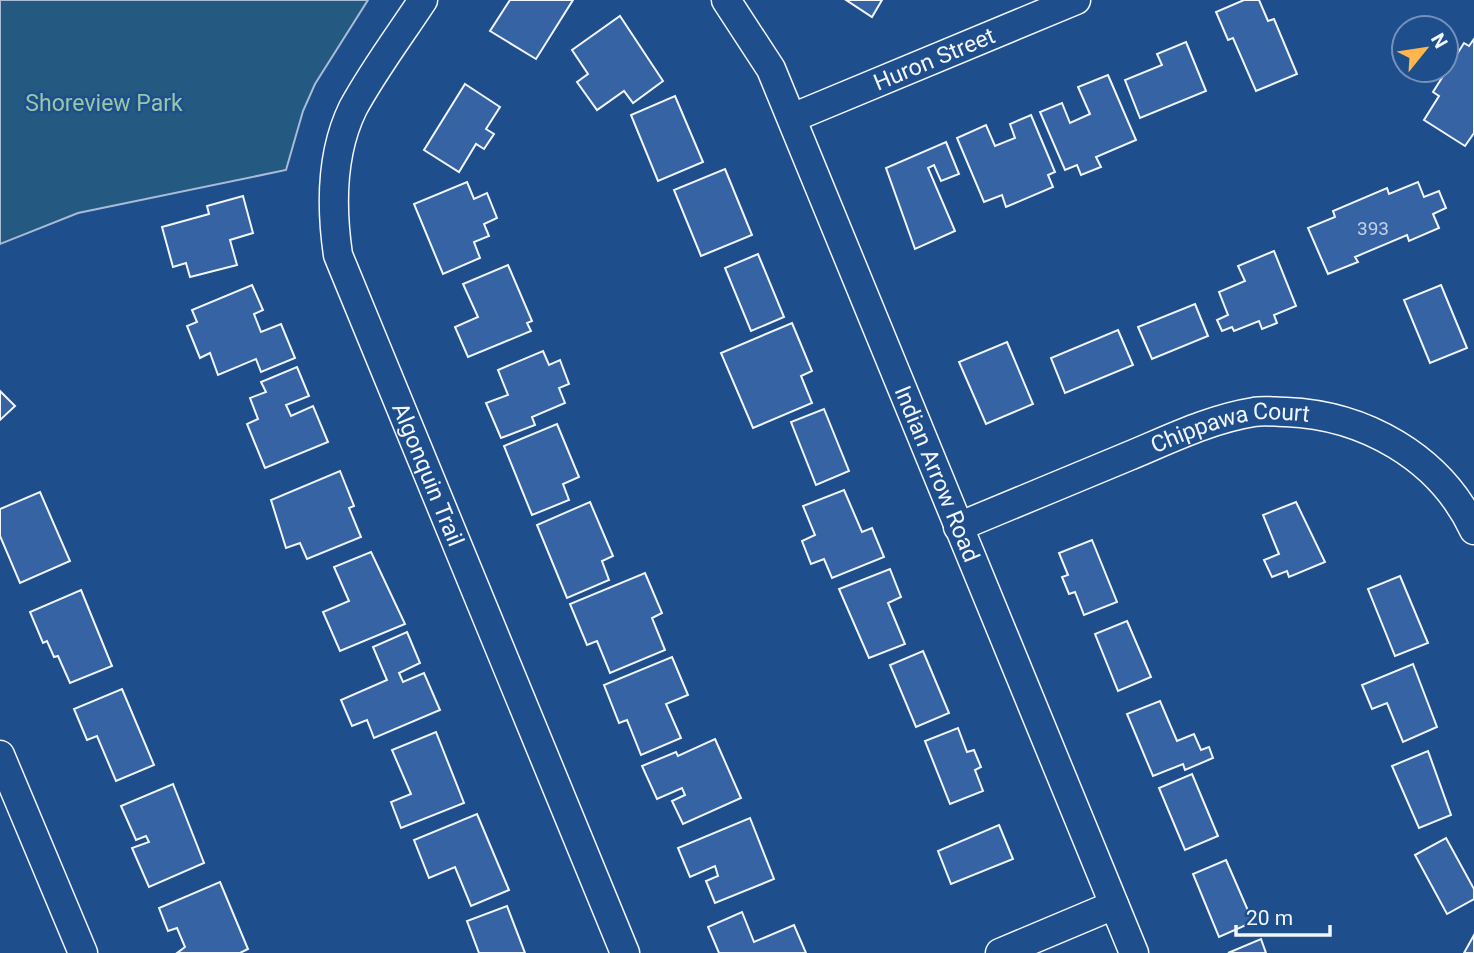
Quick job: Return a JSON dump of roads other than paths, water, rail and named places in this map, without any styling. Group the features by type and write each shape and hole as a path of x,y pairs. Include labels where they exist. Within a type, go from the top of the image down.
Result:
{"street":[{"name":"Algonquin Trail","path":"423,0 353,109 340,150 333,191 338,255 625,953"},
{"name":"Indian Arrow Road","path":"726,0 771,69 792,118 1134,953"},
{"name":"Huron Street","path":"792,118 1076,0"},
{"name":"Chippawa Court","path":"958,527 1211,422 1257,411 1305,413 1352,423 1396,442 1432,471 1466,512 1474,530"},
{"path":"0,755 83,953"},
{"path":"1000,953 1114,905"}],"park label":[{"name":"Shoreview Park","path":"104,103"}]}
